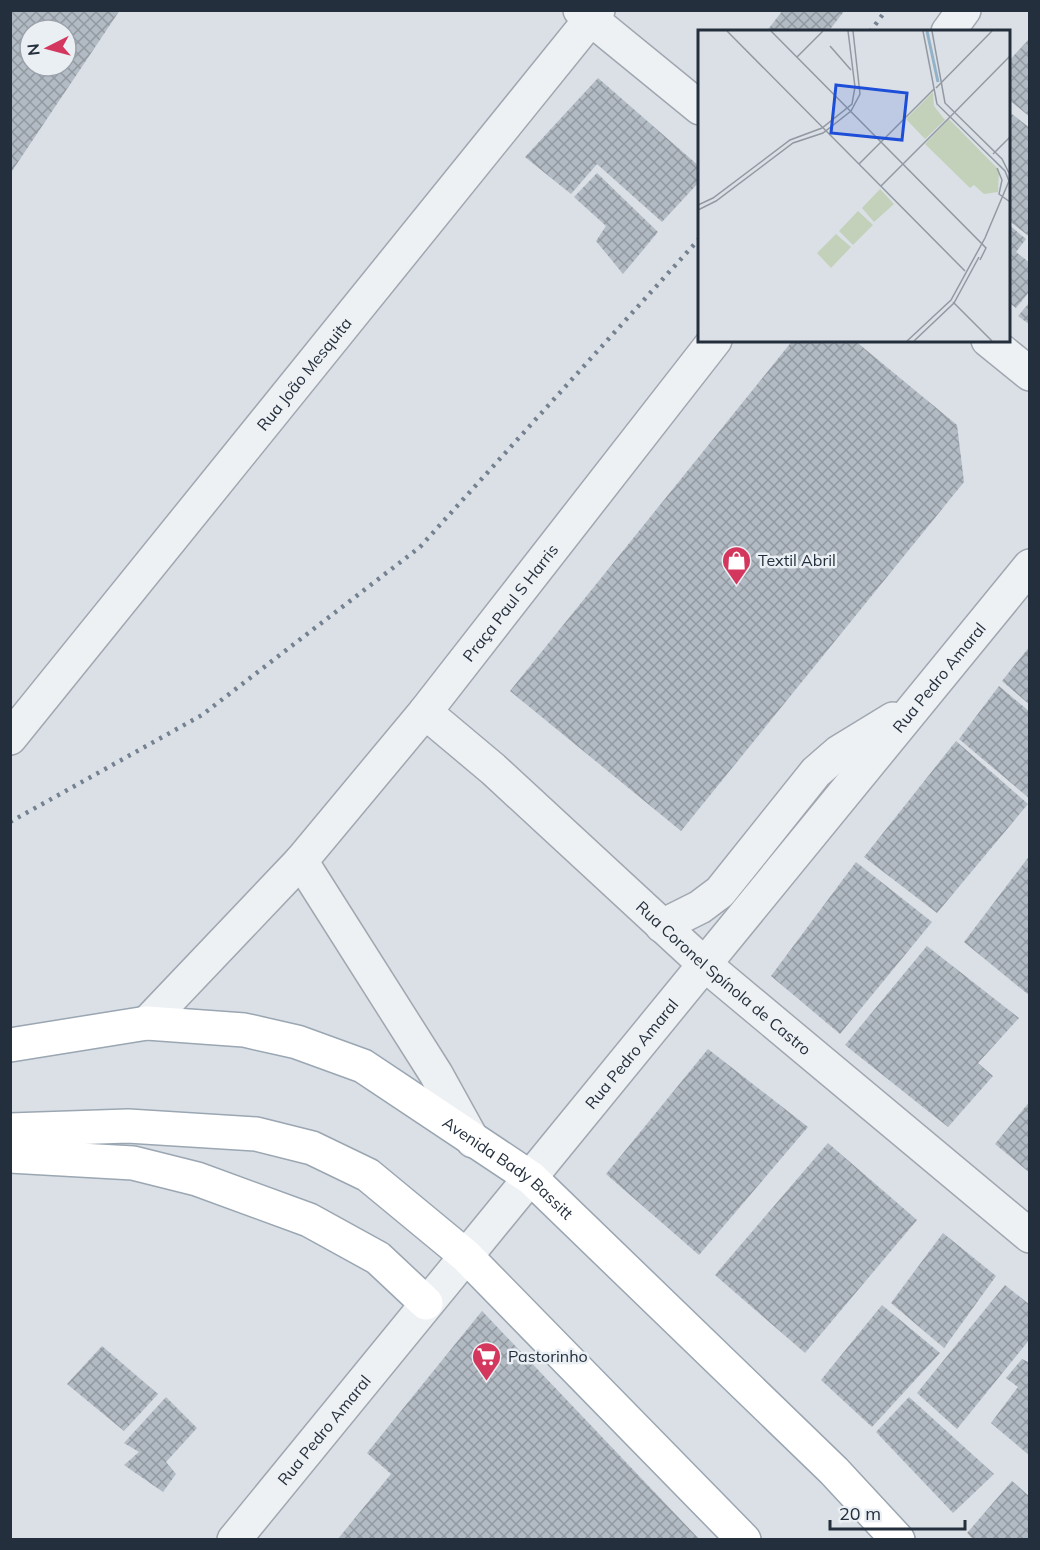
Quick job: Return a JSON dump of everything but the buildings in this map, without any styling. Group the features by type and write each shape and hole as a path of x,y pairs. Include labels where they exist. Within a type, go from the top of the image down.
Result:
{"main road":[{"name":"Avenida Bady Bassitt","path":"10,1045 147,1023 244,1030 308,1046 363,1066 531,1178 834,1471 898,1539"},
{"path":"10,1130 128,1126 256,1134 312,1148 368,1175 466,1256 744,1539"},
{"path":"10,1156 133,1163 197,1179 309,1220 378,1258 426,1303"}],"street":[{"path":"949,30 964,10"},
{"path":"589,13 698,107"},
{"name":"Rua João Mesquita","path":"10,738 558,57 589,13"},
{"name":"Praça Paul S Harris","path":"147,1023 301,861 425,712 713,342"},
{"path":"990,342 1029,374"},
{"name":"Rua Pedro Amaral","path":"234,1539 1029,566"},
{"path":"662,926 700,907 720,892 816,772 839,752 915,705"},
{"name":"Rua Coronel Spínola de Castro","path":"425,712 493,769 703,963 1029,1236"},
{"path":"301,861 436,1074 473,1141"}],"railway":[{"path":"871,30 886,10"},
{"path":"10,822 202,715 420,547 698,240"}],"place":[{"name":"Textil Abril","path":"737,586"},
{"name":"Pastorinho","path":"487,1382"}]}
